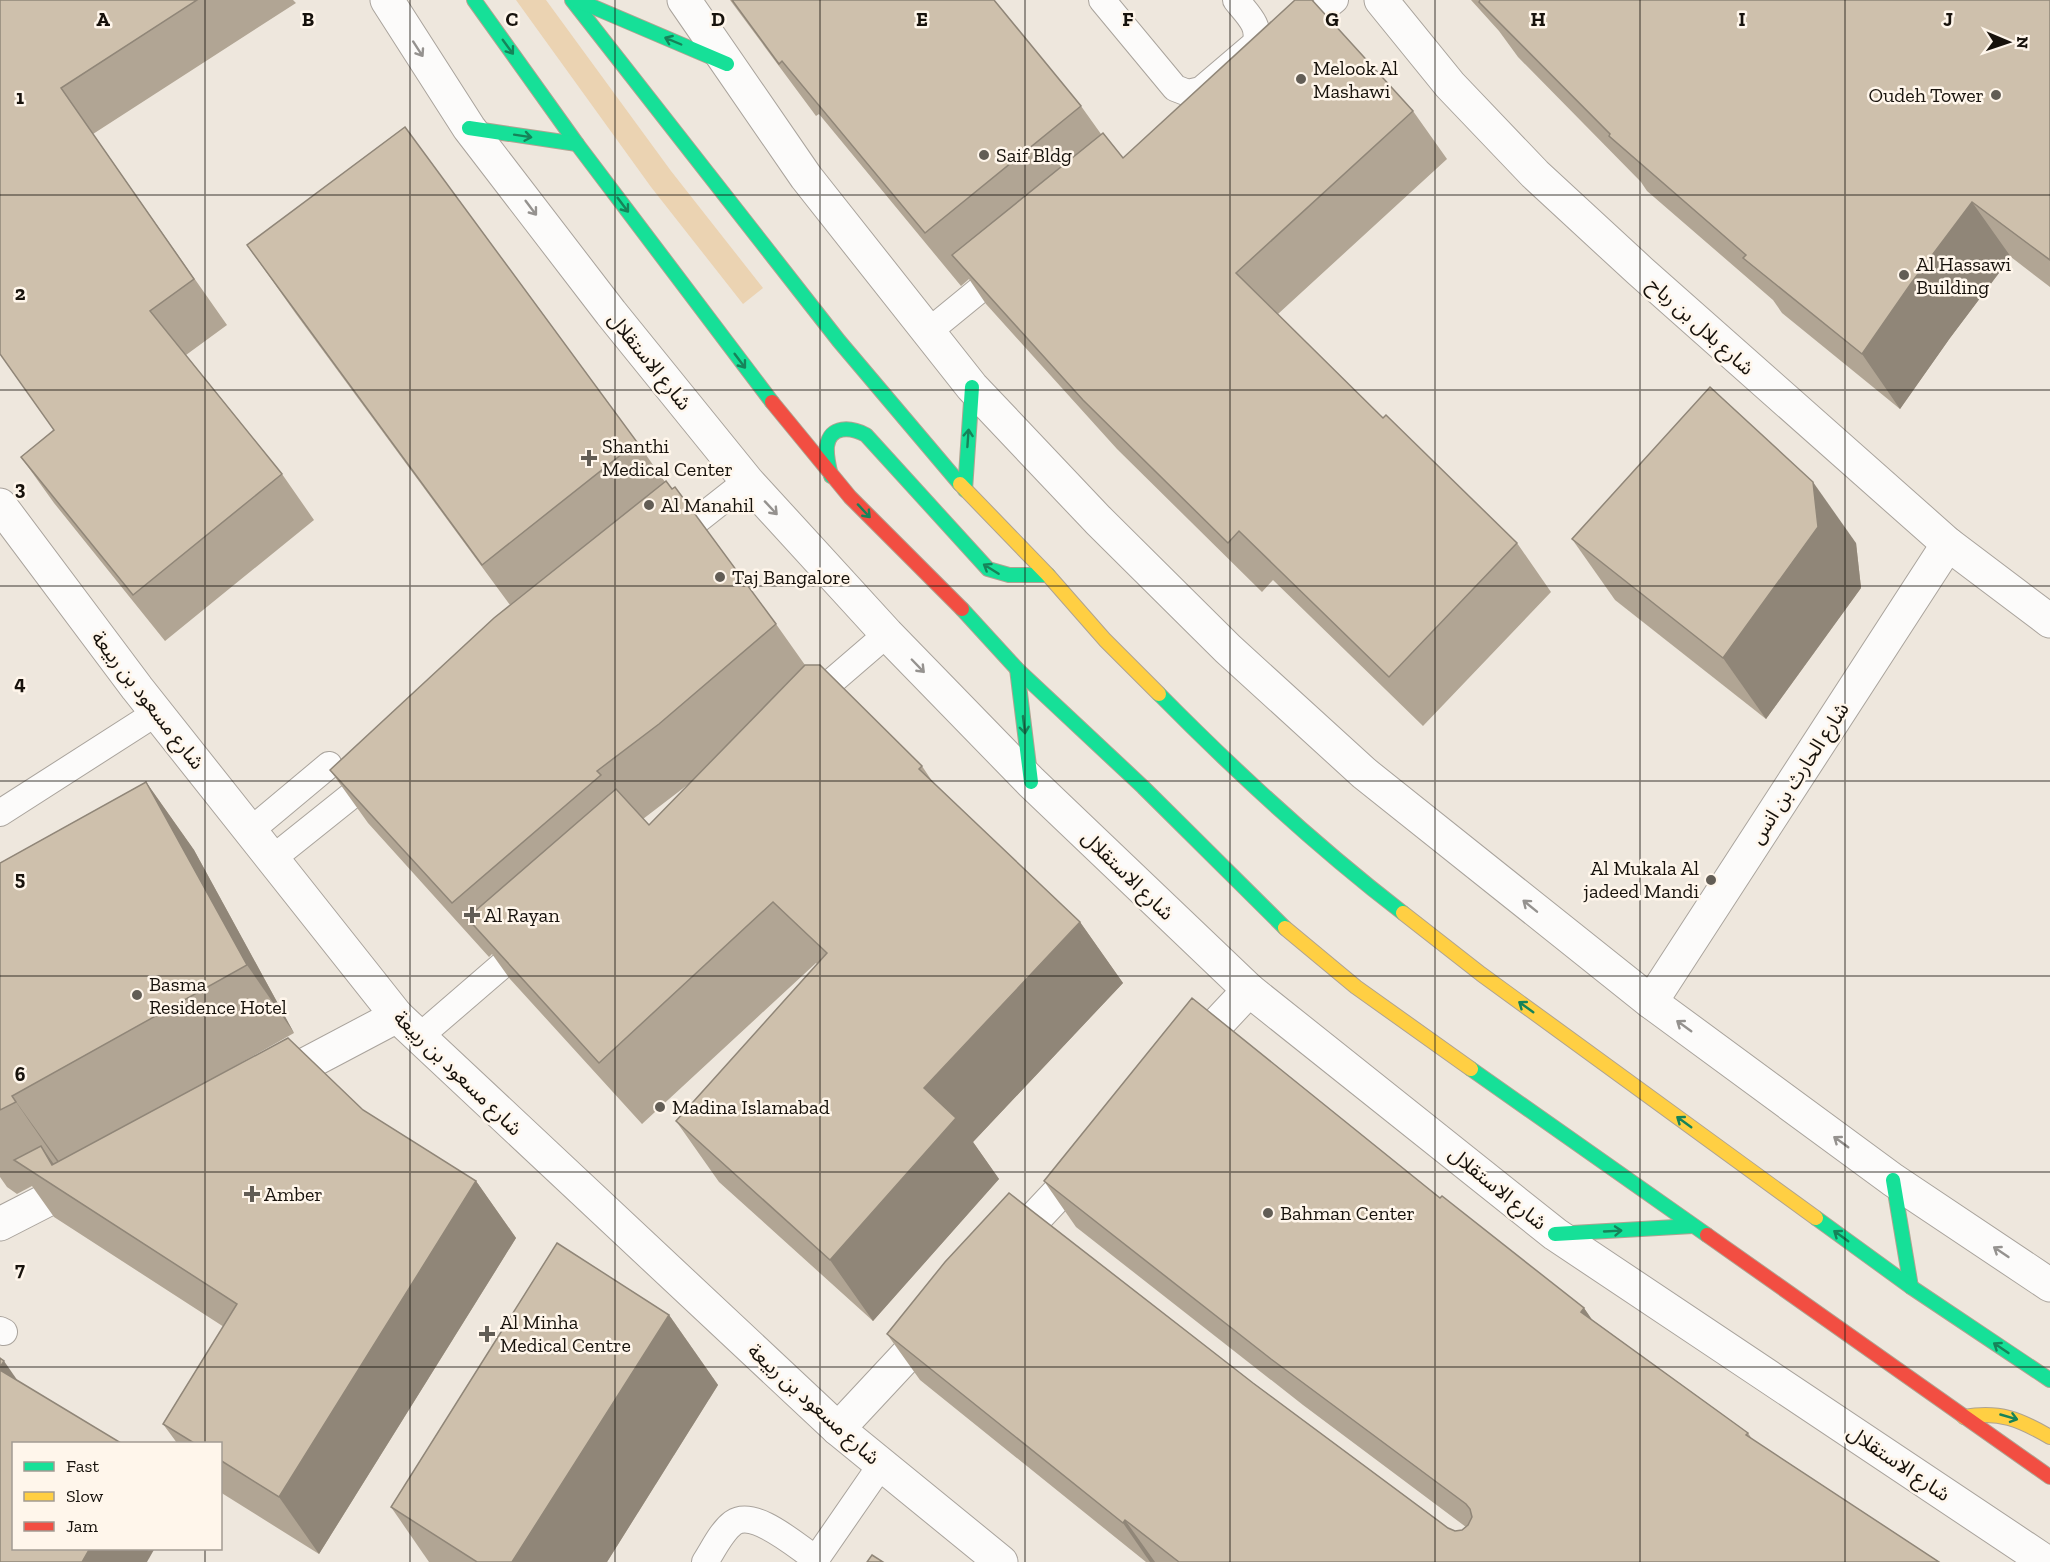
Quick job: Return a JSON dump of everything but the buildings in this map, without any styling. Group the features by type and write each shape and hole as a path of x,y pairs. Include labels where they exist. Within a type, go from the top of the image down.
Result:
{"main road":[{"path":"474,0 577,144 744,367 831,476 903,553 960,607 1017,669 1143,787 1281,925 1365,993 2050,1477"},
{"path":"572,0 839,341 965,489 1048,575 1105,640 1204,740 1295,824 1481,975 1911,1287 2050,1380"},
{"path":"577,0 727,64"},
{"path":"469,128 577,144"},
{"path":"965,489 972,387"},
{"path":"831,476 827,444 833,433 843,428 856,428 866,435 988,569 995,573 1012,576 1048,575"},
{"path":"1017,669 1030,782"},
{"path":"1893,1180 1911,1287"},
{"path":"1555,1234 1694,1226"},
{"path":"1964,1417 1994,1413 2008,1415 2050,1437"}],"street":[{"name":"شارع الاستقلال","path":"387,0 469,128 611,313 747,481 887,634 1030,782 1249,990 1555,1234 2046,1562"},
{"path":"684,0 806,177 972,387 1098,520 1212,633 1364,773 1651,1002 1893,1180 2050,1285"},
{"name":"شارع بلال بن رباح","path":"1381,0 1450,85 1535,174 1640,271 1948,544 2050,621"},
{"name":"شارع مسعود بن ربيعة","path":"0,505 156,713 408,1027 838,1429 1002,1562"},
{"name":"شارع الحارث بن انس","path":"1651,1002 1948,544"},
{"path":"1168,1077 1249,990"},
{"path":"251,1093 408,1027"},
{"path":"989,1268 1046,1224 1102,1147"},
{"path":"0,1224 104,1170"},
{"path":"838,1429 957,1301"}],"lane":[{"path":"1102,0 1175,88 1188,93 1201,90 1255,44 1258,37 1256,28 1236,0"},
{"path":"1196,113 1335,0"},
{"path":"927,332 1020,257"},
{"path":"654,555 747,481"},
{"path":"788,719 887,634"},
{"path":"0,813 156,713"},
{"path":"272,859 393,763"},
{"path":"250,831 330,765"},
{"path":"408,1027 545,928"},
{"path":"705,1562 733,1523 742,1519 762,1523 815,1561 881,1465"}],"shaded area":[{"path":"516,0 546,0 671,171 763,288 743,304 651,187"}],"traffic: fast":[{"path":"474,0 577,144 772,402"},
{"path":"572,0 839,341 960,484"},
{"path":"577,0 727,64"},
{"path":"469,128 577,144"},
{"path":"965,490 972,387"},
{"path":"831,476 827,446 832,434 848,429 860,432 866,435 988,569 1009,575 1048,575"},
{"path":"962,609 1017,669 1143,787 1285,928"},
{"path":"1017,669 1031,782"},
{"path":"1159,694 1277,808 1403,913"},
{"path":"1471,1069 1707,1235"},
{"path":"1893,1180 1911,1287"},
{"path":"1816,1218 1911,1287 2050,1380"},
{"path":"1555,1234 1693,1226"}],"traffic: slow":[{"path":"960,484 1048,575 1105,640 1159,694"},
{"path":"1403,913 1481,974 1816,1218"},
{"path":"1285,928 1356,987 1471,1069"},
{"path":"1964,1417 1988,1415 2009,1418 2029,1425 2050,1437"}],"traffic: jam":[{"path":"772,402 850,497 962,609"},
{"path":"1707,1235 2050,1477"}],"place":[{"name":"Melook Al Mashawi","path":"1301,79"},
{"name":"Oudeh Tower","path":"1996,95"},
{"name":"Saif Bldg","path":"984,155"},
{"name":"Al Hassawi Building","path":"1904,275"},
{"name":"Shanthi Medical Center","path":"589,458"},
{"name":"Al Manahil","path":"649,505"},
{"name":"Taj Bangalore","path":"720,577"},
{"name":"Al Mukala Al jadeed Mandi","path":"1711,880"},
{"name":"Al Rayan","path":"472,915"},
{"name":"Basma Residence Hotel","path":"137,995"},
{"name":"Madina Islamabad","path":"660,1107"},
{"name":"Amber","path":"252,1194"},
{"name":"Bahman Center","path":"1268,1213"},
{"name":"Al Minha Medical Centre","path":"487,1334"}]}
